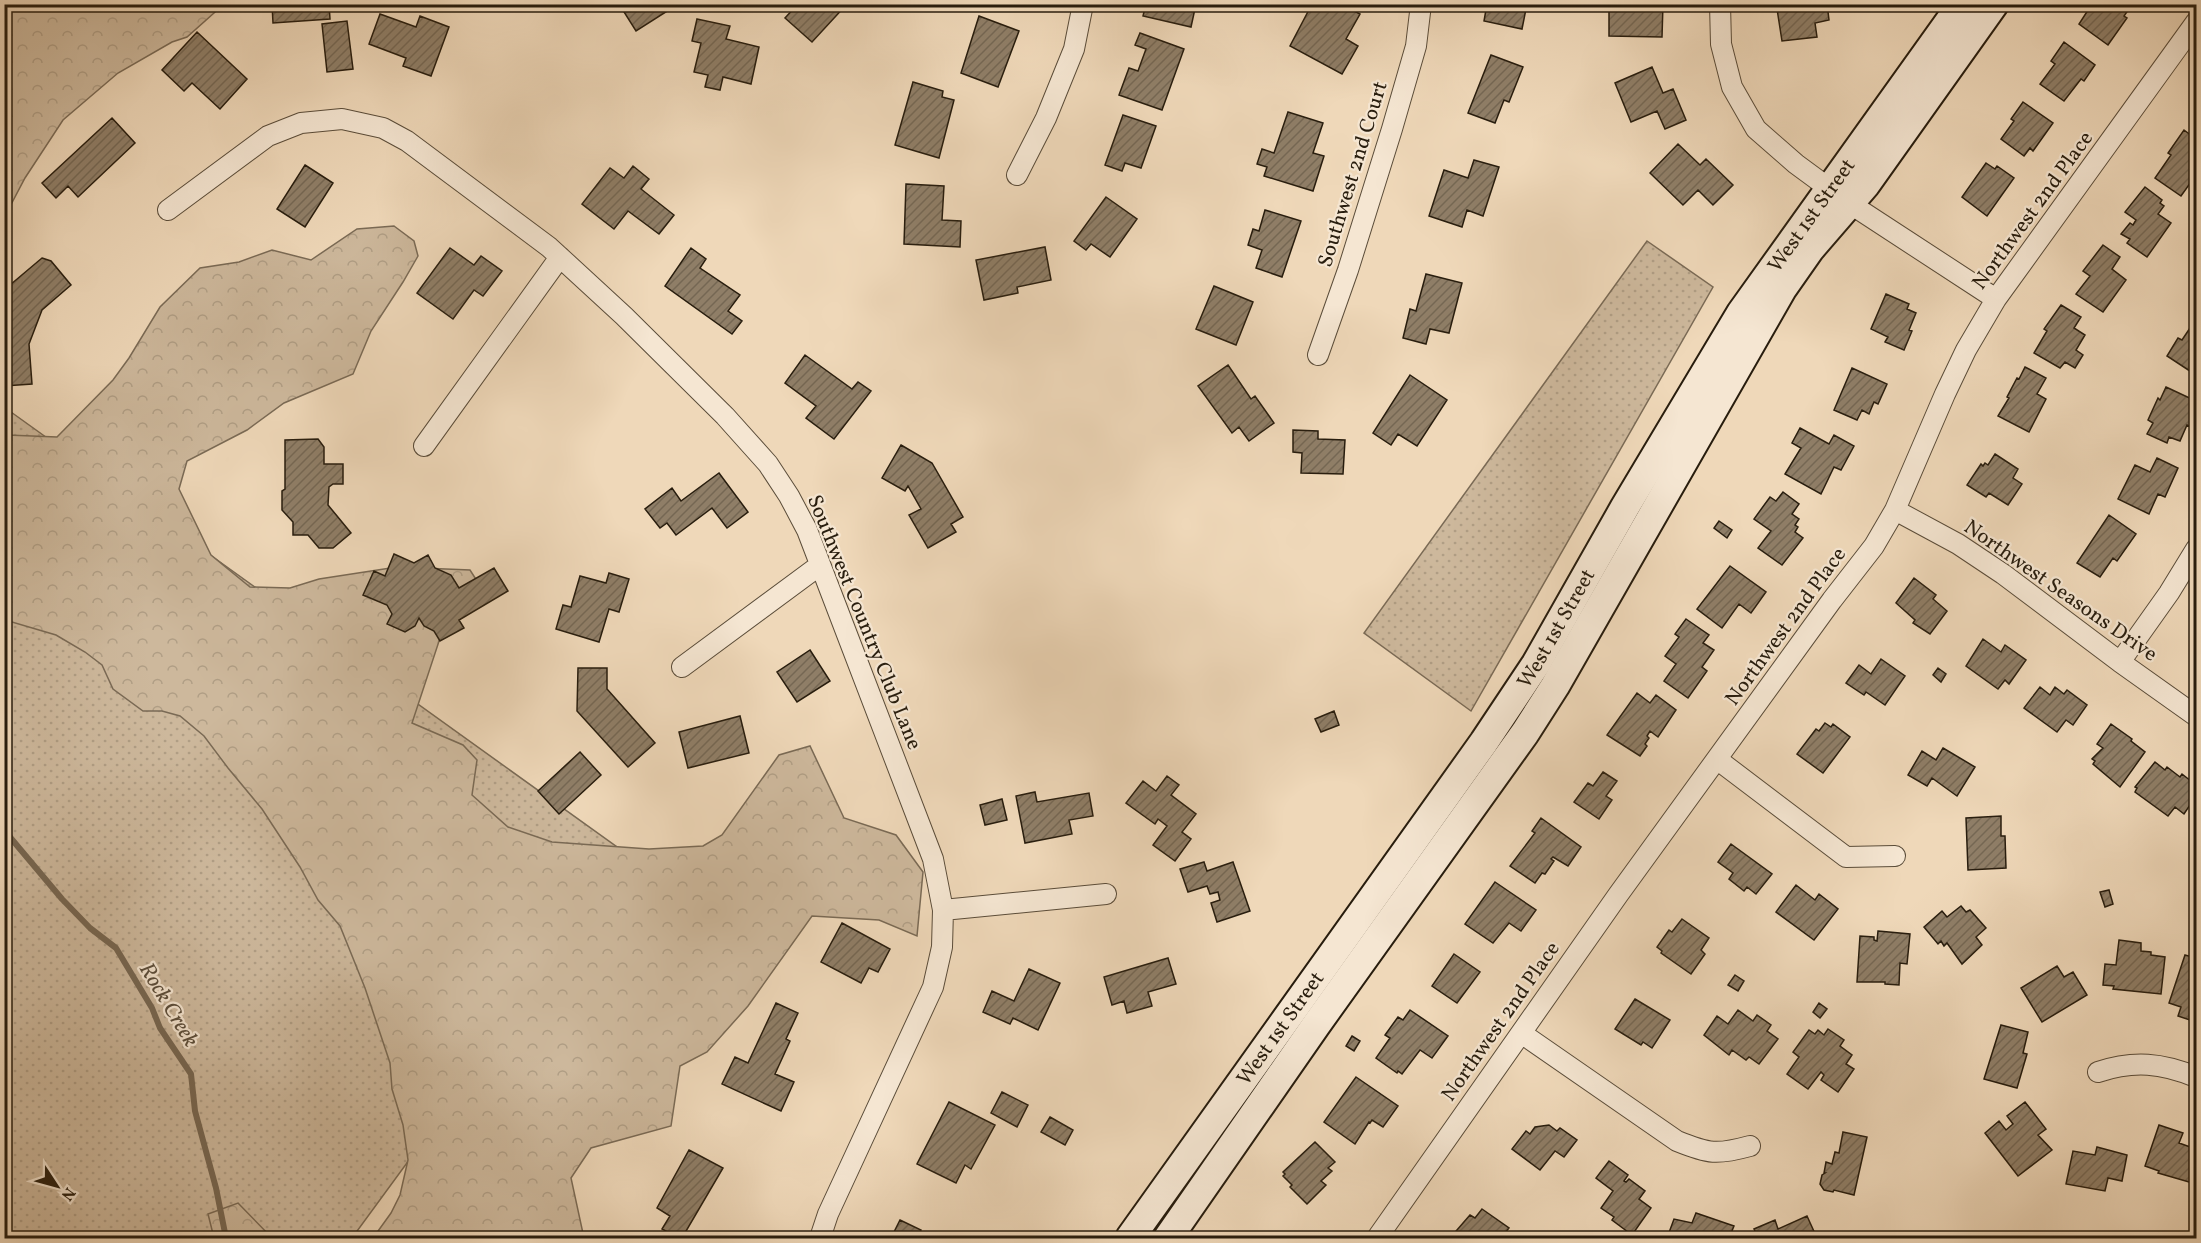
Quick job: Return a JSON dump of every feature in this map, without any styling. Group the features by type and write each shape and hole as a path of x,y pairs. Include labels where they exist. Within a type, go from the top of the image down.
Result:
{"main road":[{"name":"West 1st Street","path":"1168,1239 1531,723 1587,633 1782,289 1810,249 1840,196 1962,4"},
{"name":"West 1st Street","path":"1130,1239 1484,742 1536,664 1625,507 1741,313 1840,196 1866,184 1994,4"}],"street":[{"path":"1017,175 1046,118 1074,49 1083,4"},
{"name":"Southwest 2nd Court","path":"1318,355 1348,270 1392,129 1416,46 1421,4"},
{"path":"1720,4 1721,44 1732,87 1756,129 1796,164 1840,196 1996,299"},
{"name":"Northwest 2nd Place","path":"1377,1239 1618,895 1832,600 1874,546 1895,510 1966,350 1996,299 2196,22"},
{"name":"Southwest Country Club Lane","path":"168,210 268,136 301,123 342,119 383,128 407,141 499,208 560,257 624,316 708,400 768,464 789,496 820,565 933,860 943,910 942,947 933,987 828,1214 820,1239"},
{"path":"424,446 560,257"},
{"name":"Northwest Seasons Drive","path":"1895,510 1958,544 2003,574 2196,716"},
{"path":"2120,662 2169,593 2196,549"},
{"path":"682,667 820,565"},
{"path":"1718,760 1846,857 1894,856"},
{"path":"943,910 1106,894"},
{"path":"1521,1033 1677,1141 1698,1150 1722,1154 1750,1146"},
{"path":"2098,1072 2134,1063 2157,1065 2196,1077"}],"green space":[{"path":"5,4 223,5 187,37 172,42 118,73 63,120 25,178 5,216"},
{"path":"394,226 414,241 418,256 371,331 353,374 284,403 247,430 187,461 179,489 211,555 250,587 290,588 319,579 397,567 470,570 479,584 444,626 412,723 463,745 477,760 472,795 508,827 552,842 649,849 703,846 722,835 779,755 810,746 844,818 896,835 923,872 917,936 879,920 812,916 748,1006 707,1052 680,1066 671,1126 591,1148 571,1178 584,1238 373,1238 391,1213 400,1195 408,1160 403,1125 392,1089 390,1063 365,988 340,926 318,900 300,867 262,809 204,736 180,716 162,711 143,711 113,689 102,665 56,635 5,620 4,432 7,435 57,437 113,380 160,307 200,268 239,262 272,250 311,260 357,229"},
{"path":"1647,241 1713,287 1471,711 1364,633"},
{"path":"4,407 631,857 352,1238 5,1238"},
{"path":"238,1203 272,1238 214,1238 208,1214"}],"building":[{"path":"272,4 329,4 330,19 273,23"},
{"path":"619,4 666,4 669,10 636,31"},
{"path":"798,4 847,4 812,42 785,18"},
{"path":"1146,4 1196,4 1191,27 1143,16"},
{"path":"1312,4 1341,4 1360,14 1346,39 1358,46 1342,74 1290,46"},
{"path":"1487,4 1527,4 1522,29 1484,21"},
{"path":"1609,4 1663,4 1662,37 1609,36"},
{"path":"1796,4 1827,4 1829,20 1815,23 1817,37 1782,41 1777,9 1796,7"},
{"path":"2097,4 2131,6 2124,16 2127,18 2108,45 2079,24 2090,7 2094,9"},
{"path":"380,14 416,27 420,16 449,27 431,76 403,66 406,58 369,44"},
{"path":"979,16 1019,31 998,87 961,73"},
{"path":"697,19 730,26 726,39 759,47 751,84 723,77 720,90 705,87 708,75 694,72 701,43 692,41"},
{"path":"347,21 353,69 327,72 322,24"},
{"path":"197,32 247,79 220,109 192,83 184,91 162,70"},
{"path":"1140,33 1184,49 1162,110 1119,95 1129,68 1138,71 1146,49 1135,45"},
{"path":"2064,42 2095,65 2084,81 2081,79 2064,101 2040,84 2055,64 2051,61"},
{"path":"1491,55 1523,67 1509,102 1504,100 1495,123 1468,113"},
{"path":"1652,67 1663,93 1673,89 1686,120 1665,129 1657,111 1631,122 1615,83"},
{"path":"913,82 943,91 942,97 954,100 939,158 895,145"},
{"path":"2023,102 2053,123 2033,151 2030,148 2024,156 2001,139 2014,121 2011,119"},
{"path":"1288,112 1323,123 1313,153 1324,156 1313,191 1264,176 1267,167 1257,164 1262,149 1274,153"},
{"path":"1123,115 1156,126 1141,168 1125,163 1122,171 1105,165"},
{"path":"112,118 135,143 78,197 68,186 56,198 42,183"},
{"path":"2184,130 2196,139 2196,175 2181,196 2155,178 2171,155 2168,153"},
{"path":"1678,144 1700,165 1706,159 1733,185 1713,205 1698,190 1683,205 1650,173"},
{"path":"1474,160 1499,167 1483,216 1467,210 1462,227 1429,216 1444,170 1468,178"},
{"path":"1986,163 1995,169 1997,166 2014,178 1987,216 1962,197"},
{"path":"305,165 333,183 305,227 277,209"},
{"path":"633,166 649,179 641,189 674,215 659,234 628,211 614,229 582,204 610,168 624,178"},
{"path":"906,184 944,186 942,220 961,221 960,247 904,244"},
{"path":"2145,187 2162,200 2160,203 2164,206 2158,214 2171,223 2147,257 2127,243 2130,239 2121,234 2130,223 2133,225 2136,220 2125,212"},
{"path":"1106,197 1137,219 1110,257 1091,244 1086,250 1074,241"},
{"path":"1265,210 1301,221 1282,277 1256,268 1262,250 1248,245 1253,229 1259,231"},
{"path":"2103,245 2120,257 2112,269 2126,280 2103,312 2076,294 2090,276 2083,271"},
{"path":"1045,247 1051,280 1017,287 1018,293 984,300 976,260"},
{"path":"450,248 474,265 481,256 502,271 483,296 474,290 453,319 417,293"},
{"path":"691,248 706,259 700,268 740,295 728,311 742,321 732,334 665,286"},
{"path":"42,258 51,261 71,285 42,310 29,344 32,384 4,386 4,290"},
{"path":"1426,274 1462,283 1449,333 1430,329 1426,344 1403,338 1410,309 1416,311"},
{"path":"1214,286 1253,302 1236,345 1196,329"},
{"path":"1886,294 1909,304 1907,309 1916,313 1904,350 1885,342 1888,337 1871,329"},
{"path":"2061,305 2081,317 2074,328 2085,335 2076,350 2083,355 2075,368 2065,362 2060,368 2034,353 2047,331 2044,329"},
{"path":"2194,322 2196,324 2196,375 2167,356 2178,338 2182,340"},
{"path":"805,355 852,389 858,382 871,391 834,439 806,418 816,406 785,383"},
{"path":"1228,365 1251,399 1255,396 1274,423 1249,441 1239,427 1232,433 1198,386"},
{"path":"2025,367 2046,378 2037,394 2046,399 2029,432 1998,416"},
{"path":"1852,368 1887,384 1878,404 1874,402 1869,414 1862,410 1857,420 1834,410"},
{"path":"1410,375 1447,400 1417,446 1398,434 1391,445 1373,433"},
{"path":"2166,387 2196,401 2196,429 2187,425 2180,441 2169,437 2167,443 2147,434 2153,423 2148,420"},
{"path":"1800,428 1829,444 1834,435 1854,446 1841,470 1834,467 1821,494 1785,474 1801,448 1792,443"},
{"path":"1293,430 1318,431 1318,439 1345,440 1343,474 1301,473 1302,453 1293,452"},
{"path":"318,439 324,447 324,464 343,464 343,484 333,484 329,487 328,505 351,533 333,548 319,548 308,535 293,535 293,522 282,510 282,491 285,489 285,440"},
{"path":"901,445 932,463 963,517 951,524 956,532 928,548 909,515 921,509 908,486 905,491 882,478"},
{"path":"1995,454 2018,469 2013,478 2022,484 2008,505 1989,493 1986,497 1967,485 1981,464 1988,465"},
{"path":"2157,458 2178,468 2165,497 2158,494 2149,514 2118,499 2135,465 2150,472"},
{"path":"719,473 748,512 727,528 712,508 676,535 667,523 660,528 645,509 672,488 681,501"},
{"path":"1783,492 1799,504 1792,514 1799,519 1795,525 1798,527 1795,532 1803,538 1782,565 1758,548 1771,531 1754,519 1770,497 1776,501"},
{"path":"2109,515 2136,534 2117,561 2113,558 2100,577 2077,563"},
{"path":"1719,521 1732,530 1727,538 1714,528"},
{"path":"394,554 414,563 428,555 435,568 451,575 459,588 494,568 508,591 459,620 464,628 440,641 434,631 424,626 419,618 415,626 405,632 387,624 392,614 387,605 363,595 374,571 385,576"},
{"path":"1730,566 1766,592 1751,613 1739,604 1722,628 1697,609"},
{"path":"609,573 629,579 619,612 609,609 599,642 556,629 563,605 571,607 580,576 606,583"},
{"path":"1914,578 1936,595 1933,599 1947,611 1930,634 1913,623 1915,620 1896,603"},
{"path":"1686,619 1709,635 1703,643 1714,650 1702,667 1707,671 1688,698 1664,681 1676,664 1665,656 1679,637 1675,634"},
{"path":"1983,639 2001,652 2005,645 2026,660 2009,684 2005,680 1998,689 1966,666"},
{"path":"810,650 830,681 797,702 777,672"},
{"path":"1881,659 1905,676 1885,705 1866,692 1864,695 1846,683 1859,665 1871,674"},
{"path":"578,668 607,668 607,689 655,743 628,767 577,711"},
{"path":"1938,668 1946,674 1941,682 1933,675"},
{"path":"2040,687 2050,695 2055,687 2064,694 2067,690 2087,705 2073,725 2066,720 2057,732 2024,708"},
{"path":"1637,693 1650,703 1656,695 1676,710 1658,737 1650,731 1645,744 1647,746 1640,756 1607,735"},
{"path":"1334,711 1339,725 1321,732 1315,719"},
{"path":"740,716 749,753 688,768 679,732"},
{"path":"1825,723 1831,727 1833,724 1850,737 1823,773 1797,754 1816,729 1819,731"},
{"path":"2111,724 2145,752 2120,787 2093,764 2095,761 2092,759 2103,748 2097,744"},
{"path":"1943,748 1975,767 1957,796 1932,778 1927,786 1908,775 1922,751 1936,760"},
{"path":"580,752 601,775 559,814 538,791"},
{"path":"2155,762 2165,770 2167,767 2180,777 2182,774 2196,785 2196,796 2184,814 2175,807 2168,816 2135,792 2137,788 2135,787"},
{"path":"1603,772 1617,781 1606,796 1612,800 1599,819 1574,802 1588,783 1593,786"},
{"path":"1167,776 1179,785 1171,795 1196,814 1182,832 1191,839 1175,861 1153,845 1167,826 1158,819 1155,824 1126,803 1143,781 1156,791"},
{"path":"1035,792 1037,802 1089,793 1093,816 1069,820 1072,834 1025,843 1016,796"},
{"path":"1002,799 1007,820 985,825 980,805"},
{"path":"2001,816 2001,836 2005,836 2006,868 1968,870 1966,818"},
{"path":"1541,818 1581,847 1568,866 1553,857 1551,859 1554,861 1545,874 1542,873 1535,883 1510,866 1535,833 1532,831"},
{"path":"1731,844 1772,874 1756,894 1747,887 1744,891 1729,879 1733,873 1718,862"},
{"path":"1204,862 1207,871 1233,862 1250,911 1217,922 1211,903 1220,900 1218,892 1210,894 1207,886 1188,892 1180,869"},
{"path":"1495,882 1536,910 1521,931 1509,923 1493,943 1465,924"},
{"path":"1796,885 1815,900 1819,894 1838,909 1814,940 1776,912"},
{"path":"2109,890 2113,904 2105,907 2100,892"},
{"path":"1961,906 1966,912 1970,910 1986,928 1976,937 1982,945 1962,964 1947,943 1944,946 1941,941 1938,944 1924,927 1942,911 1947,917"},
{"path":"1682,919 1709,938 1701,950 1705,954 1691,974 1661,953 1662,951 1657,947 1669,930 1672,932"},
{"path":"842,923 890,949 878,972 869,968 861,983 821,962"},
{"path":"1878,931 1910,934 1907,964 1900,963 1899,985 1885,984 1885,982 1857,982 1860,936 1874,937 1877,941"},
{"path":"2119,940 2141,943 2141,951 2165,957 2161,994 2113,989 2114,986 2103,985 2105,964 2116,965"},
{"path":"1454,954 1480,972 1457,1003 1432,986"},
{"path":"2185,955 2196,958 2196,1022 2178,1016 2181,1007 2169,1003"},
{"path":"1168,958 1176,984 1148,992 1152,1006 1127,1013 1124,1001 1112,1005 1104,977"},
{"path":"2057,966 2064,977 2073,972 2087,995 2042,1022 2021,988"},
{"path":"1029,969 1060,983 1038,1030 1013,1018 1010,1024 983,1012 992,991 1014,1001"},
{"path":"1735,975 1744,981 1738,991 1728,985"},
{"path":"1635,999 1670,1020 1652,1048 1643,1042 1641,1045 1615,1029"},
{"path":"776,1003 798,1013 786,1039 790,1041 775,1074 794,1082 781,1111 722,1084 735,1057 748,1063"},
{"path":"1819,1003 1827,1009 1820,1018 1813,1012"},
{"path":"1410,1010 1448,1036 1432,1058 1420,1050 1402,1074 1376,1058 1390,1038 1385,1035 1398,1017 1403,1020"},
{"path":"1738,1010 1753,1021 1757,1015 1771,1025 1767,1031 1778,1039 1759,1064 1749,1057 1746,1060 1732,1050 1729,1055 1704,1035 1717,1016 1728,1024"},
{"path":"2001,1025 2028,1032 2023,1053 2027,1054 2017,1088 1984,1079"},
{"path":"1828,1029 1844,1040 1840,1046 1852,1055 1846,1064 1854,1069 1838,1092 1821,1080 1824,1075 1821,1072 1808,1089 1787,1074 1799,1057 1793,1052 1809,1030 1815,1034 1818,1030 1824,1035"},
{"path":"1352,1036 1360,1041 1354,1051 1346,1046"},
{"path":"1356,1077 1398,1106 1383,1127 1372,1120 1369,1122 1355,1144 1324,1122"},
{"path":"1002,1092 1028,1105 1017,1127 991,1113"},
{"path":"949,1102 995,1125 971,1169 965,1165 956,1183 917,1164"},
{"path":"2025,1102 2046,1129 2038,1135 2052,1150 2018,1176 1985,1133 1999,1121 2006,1130 2013,1124 2007,1116"},
{"path":"1050,1117 1073,1130 1065,1145 1041,1132"},
{"path":"1549,1125 1557,1131 1560,1128 1577,1140 1564,1157 1555,1151 1540,1170 1512,1149 1526,1131 1530,1134 1535,1127"},
{"path":"2159,1125 2183,1133 2179,1143 2196,1149 2196,1184 2158,1173 2159,1171 2145,1166"},
{"path":"1843,1132 1867,1137 1854,1195 1824,1190 1820,1184 1822,1175 1825,1173 1826,1162 1832,1164 1835,1152 1839,1153"},
{"path":"1315,1142 1335,1162 1328,1168 1332,1171 1321,1181 1326,1185 1307,1204 1290,1187 1292,1185 1283,1176 1285,1174 1283,1172"},
{"path":"2097,1147 2127,1155 2122,1181 2108,1178 2105,1191 2066,1184 2073,1151 2095,1155"},
{"path":"689,1150 723,1168 682,1238 679,1238 662,1229 670,1216 657,1208"},
{"path":"1609,1161 1628,1175 1624,1181 1629,1179 1645,1191 1639,1199 1651,1208 1632,1235 1612,1220 1614,1217 1601,1208 1613,1191 1596,1178"},
{"path":"1482,1209 1509,1228 1501,1238 1450,1238 1470,1215 1475,1218"},
{"path":"1696,1213 1734,1226 1729,1238 1667,1238 1674,1219 1692,1223"},
{"path":"1807,1216 1817,1238 1758,1238 1754,1229 1775,1220 1778,1229"},
{"path":"900,1220 921,1230 916,1238 891,1238"},
{"path":"1241,1232 1281,1235 1280,1238 1240,1238"}],"waterway":[{"name":"Rock Creek","path":"4,830 62,899 90,928 116,948 152,1008 160,1028 191,1074 195,1111 216,1188 226,1238"}]}
